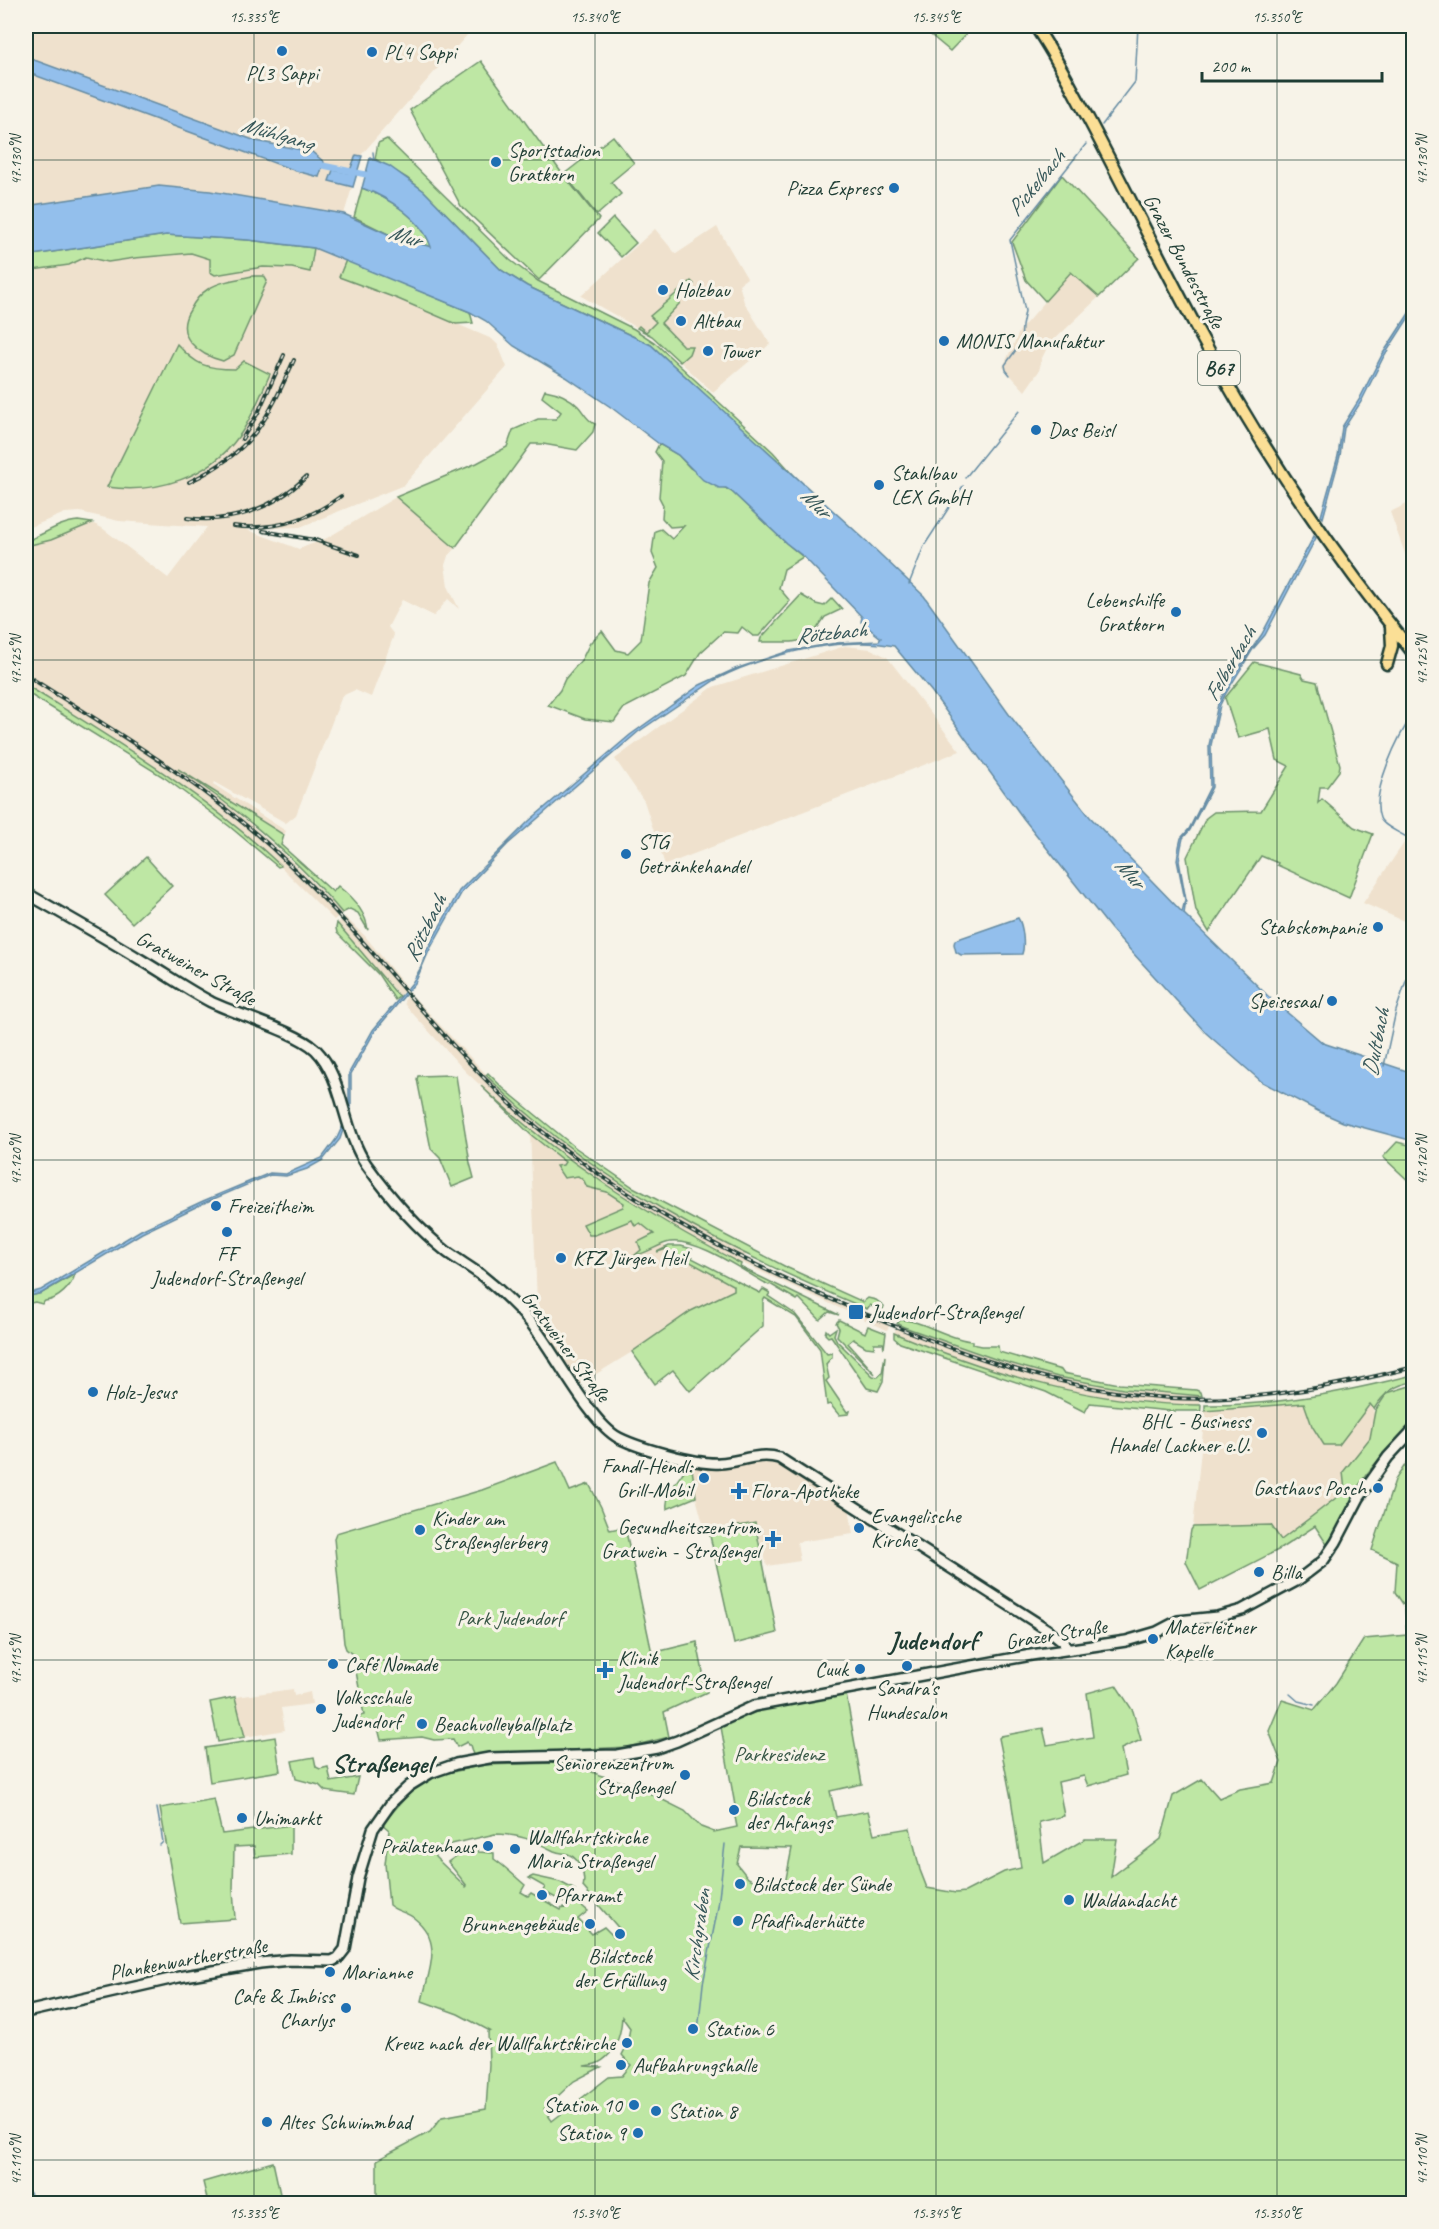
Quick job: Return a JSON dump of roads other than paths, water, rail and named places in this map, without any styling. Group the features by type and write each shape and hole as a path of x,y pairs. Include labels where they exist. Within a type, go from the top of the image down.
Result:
{"main road":[{"name":"Grazer Bundesstraße","path":"1038,29 1112,163 1203,340 1260,440 1293,492 1353,577 1413,654"},
{"path":"1387,664 1392,646 1391,626"},
{"name":"Gratweiner Straße","path":"26,893 209,1001 308,1044 317,1051 334,1078 347,1121 365,1162 416,1224 446,1251 480,1274 516,1305 541,1335 596,1417 613,1434 632,1443 701,1463 724,1463 764,1456 779,1458 1048,1630 1058,1637 1067,1649"},
{"name":"Grazer Straße","path":"346,1940 358,1878 374,1829 392,1802 409,1786 430,1773 456,1764 489,1758 617,1755 657,1748 754,1706 1067,1649 1126,1641 1157,1632 1178,1621 1229,1614 1253,1605 1315,1568 1331,1550 1359,1498 1388,1457 1413,1429"},
{"name":"Plankenwartherstraße","path":"26,2012 179,1977 260,1963 290,1960 332,1961 342,1954 346,1940"}],"water":[{"path":"26,57 256,141 302,150 306,147 324,162 319,177 296,171 26,72"},
{"path":"356,155 362,156 353,187 329,181 333,170 349,173"},
{"name":"Mur","path":"370,158 389,166 424,191 501,270 527,286 651,345 862,537 924,596 1011,717 1090,817 1182,912 1185,900 1177,860 1179,847 1181,838 1189,829 1210,787 1209,745 1218,704 1232,678 1262,634 1314,536 1316,538 1265,635 1253,649 1220,705 1211,745 1212,787 1190,830 1183,838 1181,847 1179,861 1186,900 1184,914 1270,998 1323,1043 1413,1073 1413,1141 1343,1122 1262,1082 1206,1033 1111,929 1023,818 932,692 894,646 851,643 778,656 715,680 638,732 508,844 462,892 429,951 415,983 375,1031 351,1074 351,1114 340,1139 323,1160 307,1169 286,1176 270,1175 204,1203 142,1233 42,1293 26,1297 26,1294 41,1290 141,1230 270,1173 286,1174 322,1158 337,1138 349,1112 349,1073 373,1030 412,983 459,891 529,821 630,735 700,685 735,669 789,651 836,643 879,641 881,638 861,622 862,617 804,557 732,492 703,480 678,455 659,444 566,377 514,346 486,321 470,312 314,248 248,240 166,235 26,256 26,206 159,186 210,191 344,214 390,235 431,247 427,237 413,219 383,197 362,188"},
{"path":"1413,307 1413,311 1384,356 1361,402 1344,428 1340,456 1323,518 1321,516 1338,456 1342,427 1382,355"},
{"path":"1018,918 1023,936 1022,954 961,955 956,952 955,940"}],"waterway":[{"name":"Pickelbach","path":"1102,125 1135,82 1138,26"},
{"name":"Pickelbach","path":"1010,375 1005,365 1021,343 1025,311 1010,240 1086,144"},
{"path":"373,152 374,160"},
{"name":"Mühlgang","path":"316,164 373,176"},
{"name":"Pickelbach","path":"965,478 1019,411"},
{"name":"Pickelbach","path":"909,584 924,546 963,486"},
{"name":"Dultbach","path":"1414,713 1394,749 1382,779 1378,807 1382,821 1414,842"},
{"name":"Dultbach","path":"1384,1066 1396,1011 1414,957"},
{"path":"1290,1694 1298,1701 1314,1705"},
{"path":"157,1808 163,1842 160,1845"},
{"name":"Kirchgraben","path":"698,2031 703,1984 718,1907 725,1844"},
{"path":"26,2187 37,2204"}],"railway":[{"path":"242,439 258,413 284,355"},
{"path":"189,482 228,459 255,433 275,401 294,360"},
{"path":"187,518 220,518 251,511 280,497 306,477"},
{"path":"233,526 262,527 290,522 316,512 341,496"},
{"path":"263,531 315,540 359,555"},
{"path":"26,675 164,763 261,838 322,897 468,1062 532,1123 567,1151 641,1202 760,1267 881,1321 961,1352 1044,1377 1128,1394 1171,1398 1232,1398 1324,1387 1414,1367"}],"place":[{"name":"PL3 Sappi","path":"282,51"},
{"name":"PL4 Sappi","path":"372,52"},
{"name":"Sportstadion Gratkorn","path":"496,162"},
{"name":"Pizza Express","path":"894,188"},
{"name":"Holzbau","path":"663,290"},
{"name":"Altbau","path":"681,321"},
{"name":"MONIS Manufaktur","path":"944,341"},
{"name":"Tower","path":"708,351"},
{"name":"Das Beisl","path":"1036,430"},
{"name":"Stahlbau LEX GmbH","path":"879,485"},
{"name":"Lebenshilfe Gratkorn","path":"1176,612"},
{"name":"STG Getränkehandel","path":"626,854"},
{"name":"Stabskompanie","path":"1378,927"},
{"name":"Speisesaal","path":"1332,1001"},
{"name":"Freizeitheim","path":"216,1206"},
{"name":"FF Judendorf-Straßengel","path":"227,1232"},
{"name":"KFZ Jürgen Heil","path":"561,1258"},
{"name":"Judendorf-Straßengel","path":"856,1312"},
{"name":"Holz-Jesus","path":"93,1392"},
{"name":"BHL - Business Handel Lackner e.U.","path":"1262,1433"},
{"name":"Fandl-Hendl: Grill-Mobil","path":"704,1478"},
{"name":"Gasthaus Posch","path":"1378,1488"},
{"name":"Flora-Apotheke","path":"739,1491"},
{"name":"Evangelische Kirche","path":"859,1528"},
{"name":"Kinder am Straßenglerberg","path":"420,1530"},
{"name":"Gesundheitszentrum Gratwein - Straßengel","path":"773,1539"},
{"name":"Billa","path":"1259,1572"},
{"name":"Materleitner Kapelle","path":"1153,1639"},
{"name":"Café Nomade","path":"333,1664"},
{"name":"Sandra's Hundesalon","path":"907,1666"},
{"name":"Cuuk","path":"860,1669"},
{"name":"Klinik Judendorf-Straßengel","path":"605,1670"},
{"name":"Volksschule Judendorf","path":"321,1709"},
{"name":"Beachvolleyballplatz","path":"422,1724"},
{"name":"Seniorenzentrum Straßengel","path":"685,1775"},
{"name":"Bildstock des Anfangs","path":"734,1810"},
{"name":"Unimarkt","path":"242,1818"},
{"name":"Prälatenhaus","path":"488,1846"},
{"name":"Wallfahrtskirche Maria Straßengel","path":"515,1849"},
{"name":"Bildstock der Sünde","path":"740,1884"},
{"name":"Pfarramt","path":"542,1895"},
{"name":"Waldandacht","path":"1069,1900"},
{"name":"Pfadfinderhütte","path":"738,1921"},
{"name":"Brunnengebäude","path":"590,1924"},
{"name":"Bildstock der Erfüllung","path":"620,1934"},
{"name":"Marianne","path":"330,1972"},
{"name":"Cafe & Imbiss Charlys","path":"346,2008"},
{"name":"Station 6","path":"693,2029"},
{"name":"Kreuz nach der Wallfahrtskirche","path":"627,2043"},
{"name":"Aufbahrungshalle","path":"621,2065"},
{"name":"Station 10","path":"634,2105"},
{"name":"Station 8","path":"656,2111"},
{"name":"Altes Schwimmbad","path":"267,2122"},
{"name":"Station 9","path":"638,2133"}],"district":[{"name":"Judendorf","path":"933,1640"},
{"name":"Straßengel","path":"382,1763"}],"water label":[{"name":"Rötzbach","path":"831,633"},
{"name":"Felberbach","path":"1230,664"},
{"name":"Rötzbach","path":"425,928"}],"park label":[{"name":"Park Judendorf","path":"510,1618"},
{"name":"Parkresidenz","path":"779,1754"}]}
